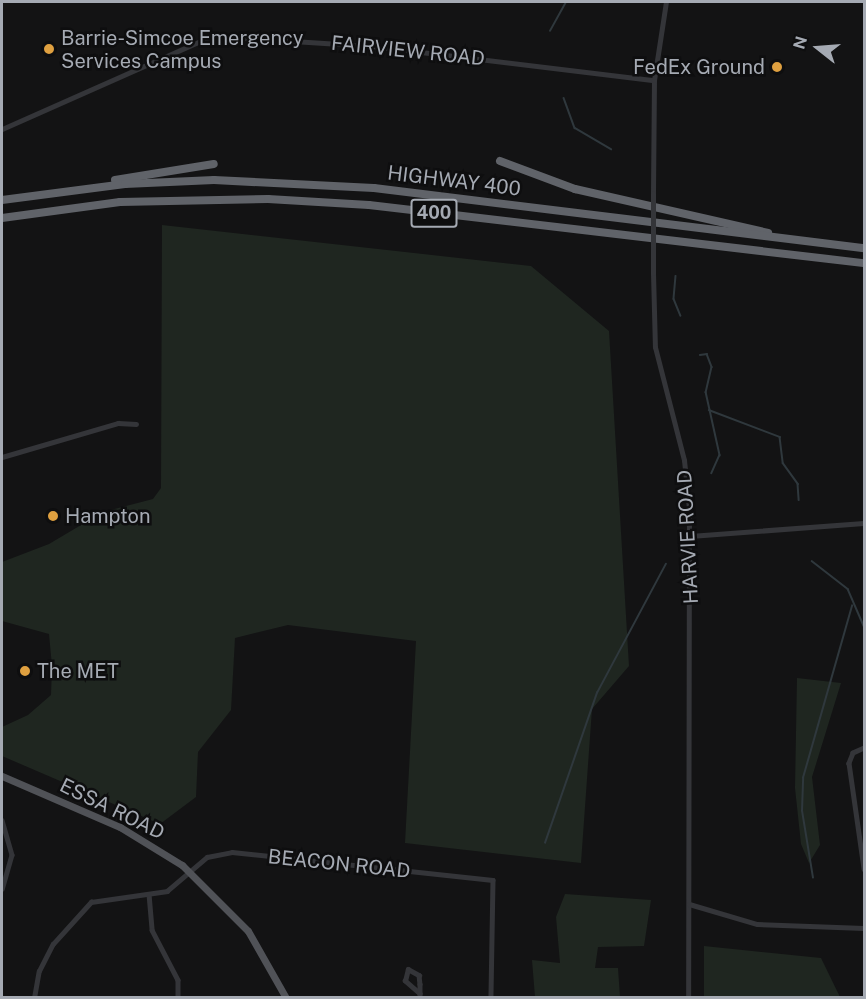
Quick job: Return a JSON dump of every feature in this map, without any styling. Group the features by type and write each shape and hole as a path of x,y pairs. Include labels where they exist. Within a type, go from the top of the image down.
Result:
{"highway":[{"path":"500,161 575,189 792,240"},
{"path":"87,188 214,164"},
{"name":"HIGHWAY 400","path":"2,200 87,188 214,180 374,188 864,248"},
{"name":"HIGHWAY 400","path":"2,218 120,202 268,199 369,205 864,263"}],"main road":[{"name":"ESSA ROAD","path":"2,776 120,827 192,872 248,931 286,998"}],"street":[{"name":"HARVIE ROAD","path":"666,2 654,80 653,273 655,347 684,460 690,536 688,998"},
{"name":"FAIRVIEW ROAD","path":"2,129 212,36 371,46 654,80"},
{"path":"2,457 118,423 136,424"},
{"path":"690,536 864,523"},
{"path":"864,748 853,753 849,763 864,868"},
{"path":"2,820 12,855 2,890"},
{"name":"BEACON ROAD","path":"34,998 39,971 53,944 91,902 149,894 173,888 207,857 232,852 493,880 491,998"},
{"path":"149,894 152,930 178,980 178,998"},
{"path":"689,904 757,924 864,928"},
{"path":"408,969 419,975 420,996 405,981 408,969"},
{"path":"114,998 135,998"}],"shaded area":[{"path":"162,225 531,266 609,331 629,666 592,709 581,863 405,843 416,641 288,625 235,638 231,710 198,752 196,797 160,824 2,756 2,727 28,715 51,695 52,666 49,634 2,621 2,562 49,544 103,512 153,499 161,488"},
{"path":"797,678 841,683 812,777 820,845 809,863 801,844 795,788"},
{"path":"565,894 651,900 644,946 598,947 595,968 618,968 620,997 535,997 532,960 560,963 556,917"},
{"path":"704,946 821,958 840,997 704,997"}],"waterway":[{"path":"550,31 566,2"},
{"path":"564,98 575,128 611,149"},
{"path":"676,276 674,299 681,316"},
{"path":"700,355 707,354 712,367 706,392 720,455 712,473"},
{"path":"709,410 780,437 783,463 798,484 799,500"},
{"path":"812,561 848,589 864,626"},
{"path":"545,843 597,693 666,564"},
{"path":"813,878 802,811 803,778 852,606"}],"place":[{"name":"Barrie-Simcoe Emergency Services Campus","path":"49,49"},
{"name":"FedEx Ground","path":"777,67"},
{"name":"Hampton","path":"53,516"},
{"name":"The MET","path":"25,671"}]}
